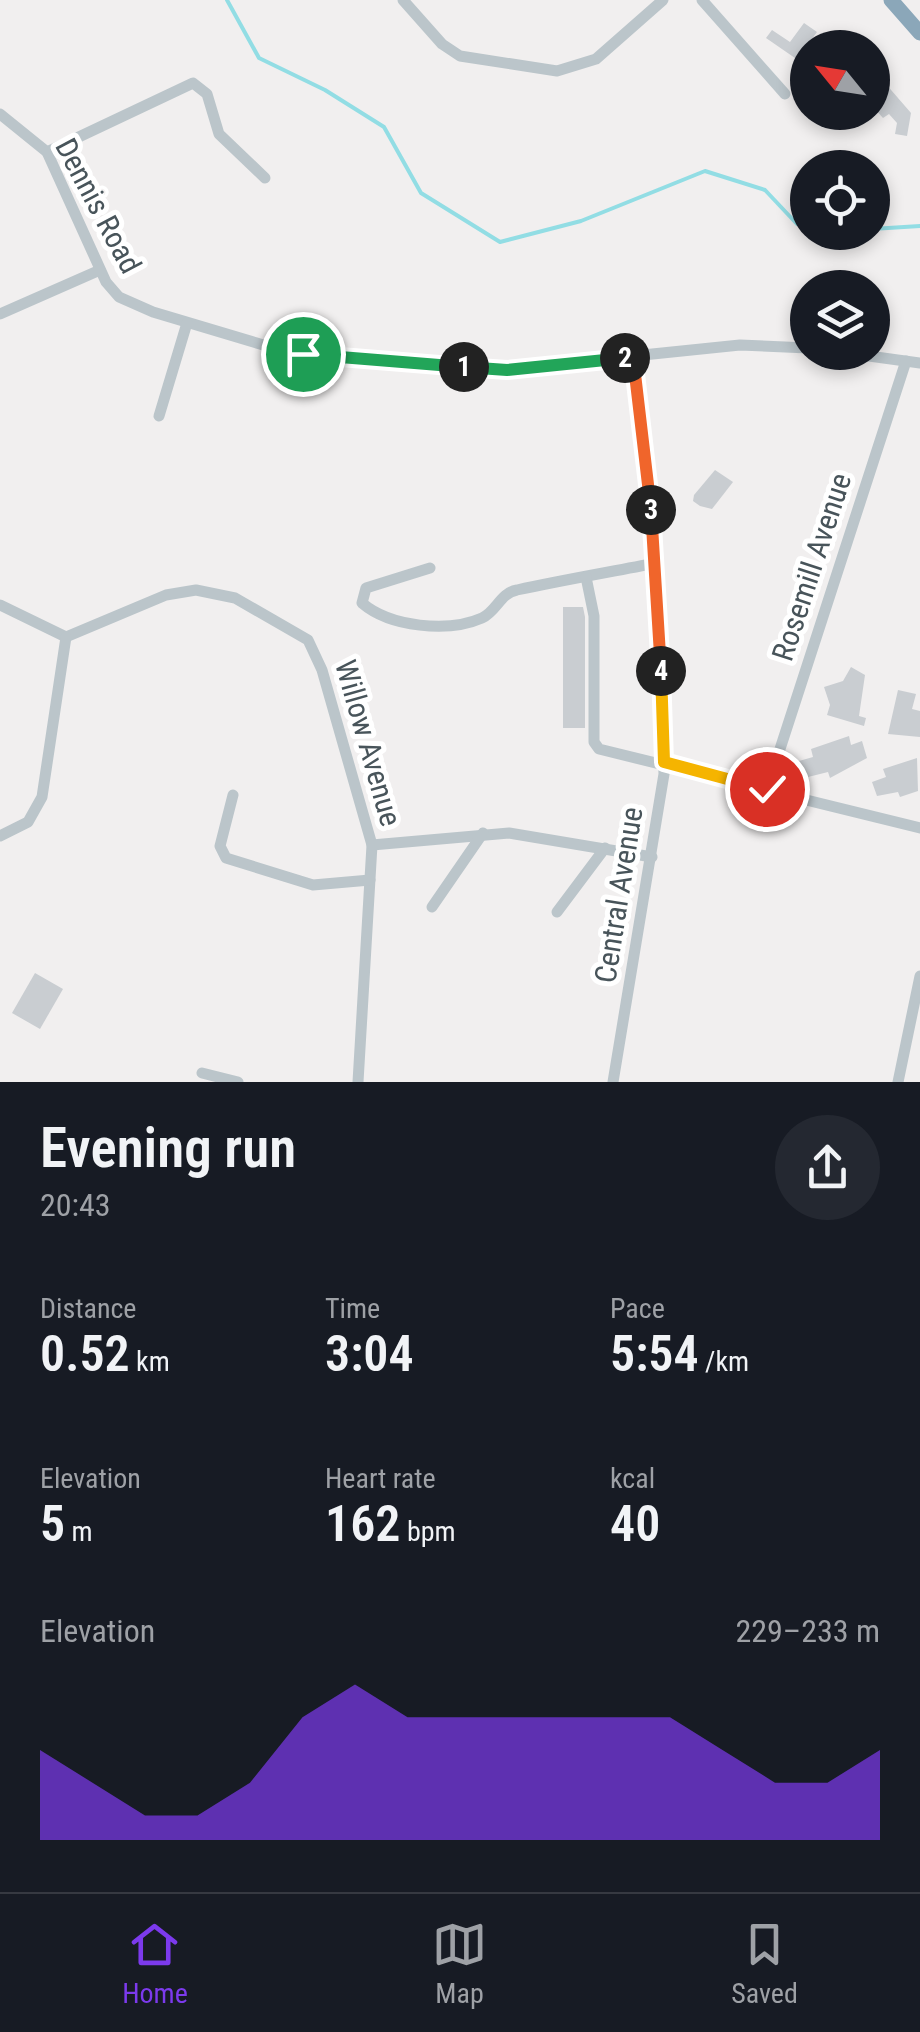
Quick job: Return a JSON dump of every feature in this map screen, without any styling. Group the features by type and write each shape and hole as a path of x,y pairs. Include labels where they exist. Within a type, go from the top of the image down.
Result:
{"highway":[{"path":"891,0 920,33"}],"street":[{"path":"403,0 442,44 460,56 557,71 596,59 663,0"},
{"path":"702,0 784,94"},
{"path":"47,152 193,83 207,94 219,134 264,178"},
{"name":"Dennis Road","path":"0,114 47,152 100,270 119,297 187,323 277,350 507,370 755,344 790,347"},
{"path":"0,314 100,270"},
{"path":"160,416 187,323"},
{"name":"Central Avenue","path":"613,1082 652,857 664,762 656,562 633,357"},
{"path":"890,359 920,363"},
{"name":"Rosemill Avenue","path":"767,789 906,361"},
{"path":"430,568 378,582 362,593 362,603 394,620 422,625 470,622 485,616 511,591 656,562"},
{"path":"586,577 595,628 594,742 599,749 920,828"},
{"name":"Willow Avenue","path":"66,637 166,595 196,590 220,592 302,634 315,650 372,844 358,1082"},
{"path":"0,605 66,637 42,797 28,822 0,836"},
{"path":"233,795 220,846 226,858 313,885 370,880"},
{"path":"432,906 483,833"},
{"path":"372,844 483,833 537,836 652,857"},
{"path":"556,912 605,848"},
{"path":"898,1082 920,976"},
{"path":"202,1073 238,1082"}],"building":[{"path":"772,30 790,42 790,55 766,38"},
{"path":"890,89 911,113 907,136 895,134 897,123 890,115"},
{"path":"715,470 733,482 712,509 693,501"},
{"path":"563,607 583,607 585,617 585,728 563,728"},
{"path":"851,667 865,675 859,716 866,718 864,726 827,715 830,705 824,687 843,681"},
{"path":"898,690 916,694 912,709 920,711 920,737 888,734"},
{"path":"849,736 851,745 862,741 867,758 830,778 828,772 804,778 799,761 813,757 811,749"},
{"path":"917,758 918,791 900,797 898,792 877,796 872,782 886,777 883,769"},
{"path":"35,973 63,989 40,1029 12,1013"}],"waterway":[{"path":"227,0 259,58 325,90 384,127 421,193 500,242 581,221 705,171 765,190 790,217"},
{"path":"890,228 920,226"}],"route":[{"path":"303,354 507,370 633,357 656,562 664,762 767,789"}]}
